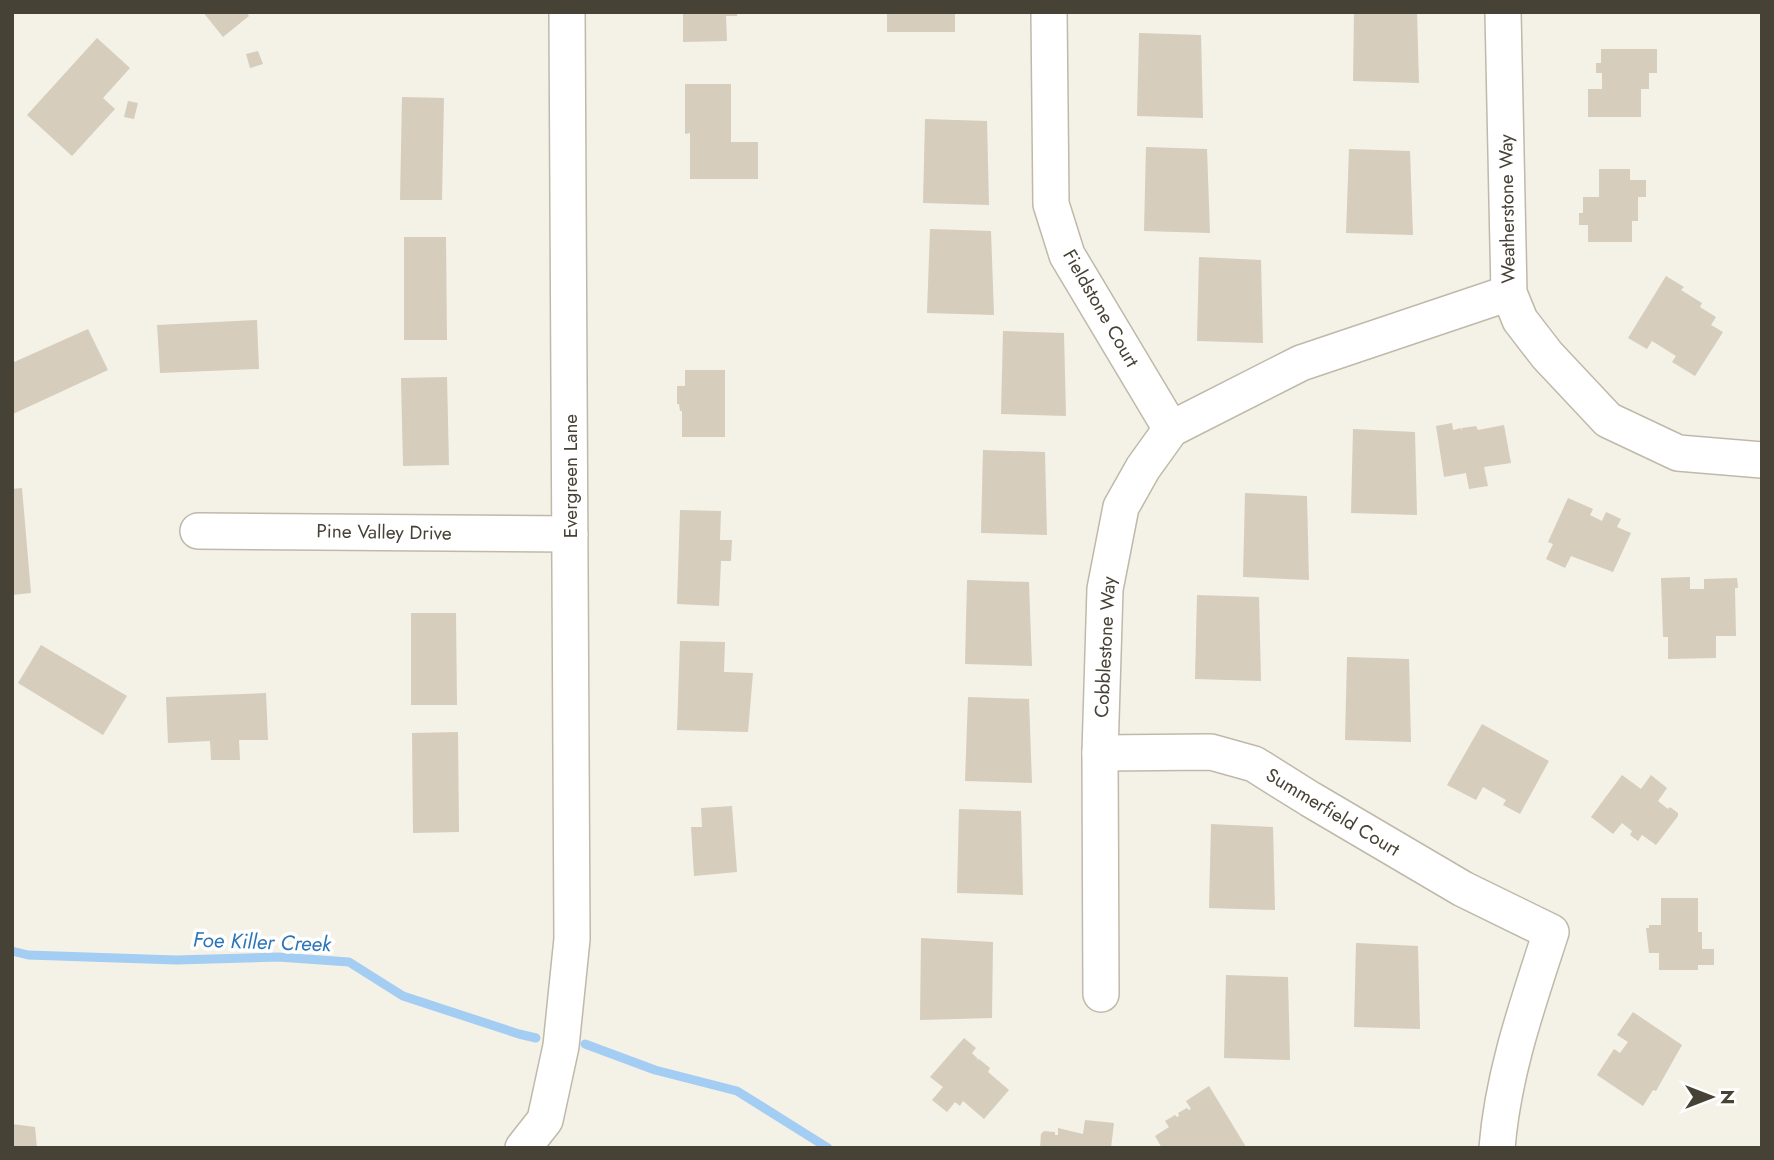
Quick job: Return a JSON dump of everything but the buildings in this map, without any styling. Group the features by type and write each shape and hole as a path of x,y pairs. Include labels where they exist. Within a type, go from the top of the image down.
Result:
{"street":[{"name":"Evergreen Lane","path":"523,1148 545,1120 561,1046 572,939 567,12"},
{"name":"Fieldstone Court","path":"1049,12 1051,204 1068,255 1171,429"},
{"name":"Weatherstone Way","path":"1503,12 1509,293 1520,320 1547,355 1608,420 1678,453 1762,460"},
{"name":"Cobblestone Way","path":"1101,994 1100,753 1105,589 1121,507 1143,468 1171,429 1301,363 1509,293"},
{"name":"Pine Valley Drive","path":"198,531 570,534"},
{"name":"Summerfield Court","path":"1100,753 1211,752 1254,764 1463,889 1551,932 1517,1036 1497,1148"}],"waterway":[{"name":"Foe Killer Creek","path":"12,951 28,955 176,960 278,957 349,962 403,996 536,1038"},
{"name":"Foe Killer Creek","path":"585,1044 655,1070 737,1091 828,1148"}]}
